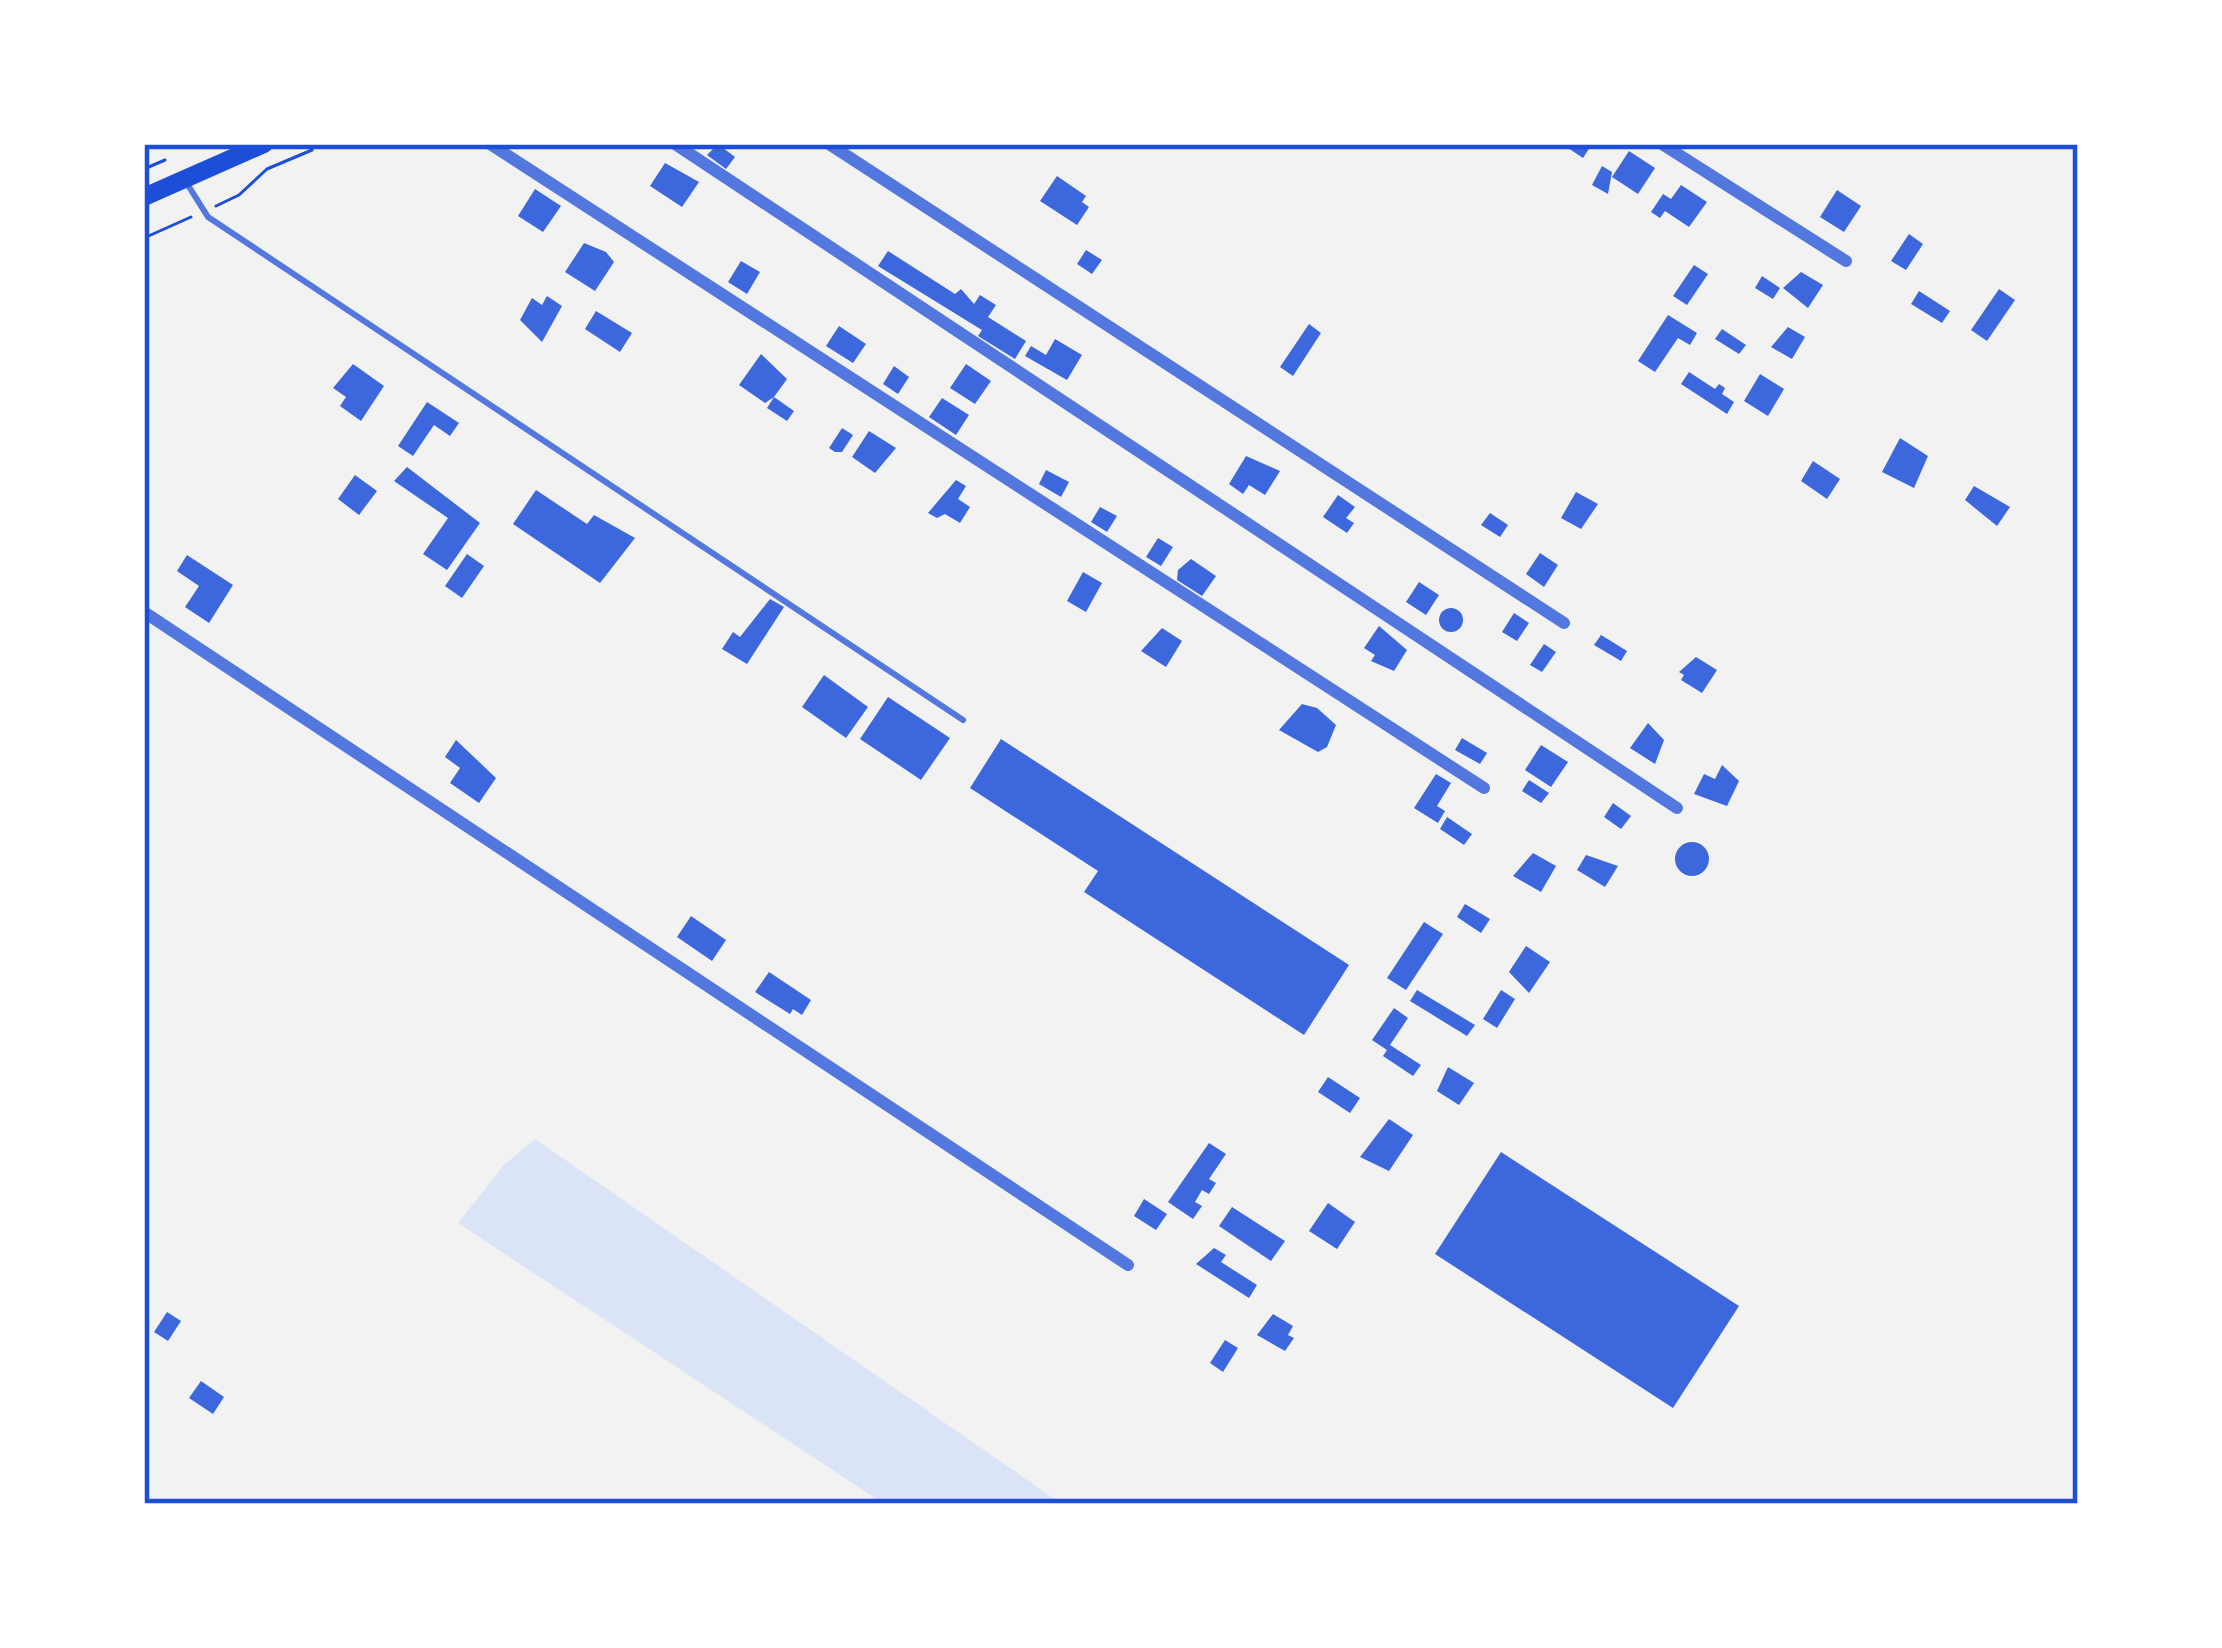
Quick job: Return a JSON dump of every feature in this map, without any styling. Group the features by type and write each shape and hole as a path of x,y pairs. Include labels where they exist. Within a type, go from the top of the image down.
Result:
{"main road":[{"path":"144,197 263,144"}],"street":[{"path":"490,144 1484,788"},
{"path":"675,144 1677,808"},
{"path":"829,144 1564,623"},
{"path":"1663,144 1846,261"},
{"path":"144,611 1128,1265"}],"lane":[{"path":"185,179 204,212 963,720"}],"path":[{"path":"144,238 239,195 267,170 312,150"},
{"path":"144,169 165,160"}],"shaded area":[{"path":"535,1139 1062,1504 884,1504 458,1223 503,1166"}],"building":[{"path":"718,144 735,157 726,169 707,155"},
{"path":"1562,144 1592,144 1583,158"},
{"path":"1629,151 1655,168 1638,194 1612,177"},
{"path":"665,163 699,182 682,207 650,186"},
{"path":"1602,166 1612,172 1608,194 1592,185"},
{"path":"1057,176 1086,196 1082,202 1089,207 1077,225 1040,201"},
{"path":"1681,185 1707,202 1689,227 1665,211 1660,218 1651,212 1663,194 1671,199"},
{"path":"535,189 561,206 543,232 518,216"},
{"path":"1837,190 1861,206 1844,232 1820,217"},
{"path":"1909,234 1923,244 1906,270 1891,261"},
{"path":"584,243 606,252 614,262 595,291 565,272"},
{"path":"1086,250 1102,260 1092,274 1077,264"},
{"path":"888,251 955,294 961,289 974,304 980,295 996,305 988,317 1026,341 1015,359 978,336 982,330 878,266"},
{"path":"741,261 760,272 747,294 728,282"},
{"path":"1694,265 1708,274 1687,305 1673,296"},
{"path":"1801,272 1823,285 1808,308 1783,288"},
{"path":"1762,276 1780,288 1773,299 1755,288"},
{"path":"1999,289 2015,300 1987,341 1971,330"},
{"path":"1919,291 1950,311 1942,323 1911,304"},
{"path":"547,296 562,306 542,342 520,320 532,298 542,305"},
{"path":"596,311 632,333 620,352 585,329"},
{"path":"1668,315 1697,333 1690,345 1678,338 1655,372 1638,361"},
{"path":"1309,324 1321,333 1293,376 1280,367"},
{"path":"839,326 866,344 853,363 826,346"},
{"path":"1788,327 1805,337 1792,359 1771,347"},
{"path":"1722,329 1746,345 1739,354 1715,339"},
{"path":"1055,339 1082,355 1067,380 1025,356 1031,346 1046,355"},
{"path":"761,354 787,379 765,403 739,385"},
{"path":"353,364 384,386 361,421 340,406 346,397 333,388"},
{"path":"966,364 991,381 975,404 950,388"},
{"path":"894,366 909,377 898,394 883,384"},
{"path":"1689,372 1715,389 1719,384 1725,388 1722,394 1734,402 1727,414 1681,384"},
{"path":"1760,374 1784,389 1768,416 1744,401"},
{"path":"774,397 794,411 787,421 767,408"},
{"path":"942,398 969,415 956,435 929,417"},
{"path":"427,402 459,423 450,436 434,425 413,456 398,446"},
{"path":"842,428 853,435 842,452 835,452 829,448"},
{"path":"869,431 896,448 875,473 852,457"},
{"path":"1900,438 1928,456 1914,488 1882,472"},
{"path":"1246,456 1280,471 1265,495 1249,485 1243,494 1229,484"},
{"path":"1813,461 1840,479 1827,499 1801,481"},
{"path":"407,467 480,523 447,570 423,554 448,518 394,481"},
{"path":"1046,470 1069,482 1061,497 1039,484"},
{"path":"355,475 377,491 359,515 338,499"},
{"path":"956,480 966,486 958,499 970,507 960,523 945,514 937,518 928,513"},
{"path":"1974,486 2010,507 1997,526 1965,500"},
{"path":"536,490 587,524 594,515 635,538 600,583 513,524"},
{"path":"1576,492 1598,504 1581,529 1561,518"},
{"path":"1338,495 1355,507 1346,518 1354,523 1347,533 1323,517"},
{"path":"1100,507 1117,516 1107,532 1091,522"},
{"path":"1490,513 1508,525 1500,537 1481,525"},
{"path":"1158,538 1173,547 1161,566 1146,557"},
{"path":"1540,553 1558,565 1544,587 1526,574"},
{"path":"467,554 484,566 462,598 445,586"},
{"path":"187,555 233,585 209,623 185,607 199,586 177,571"},
{"path":"1191,559 1216,576 1202,596 1177,580 1178,570"},
{"path":"1083,572 1102,583 1086,612 1067,601"},
{"path":"1419,582 1439,595 1426,615 1406,602"},
{"path":"770,599 784,607 747,664 722,649 733,632 740,637"},
{"path":"1451,608 1463,620 1451,632 1439,620"},
{"path":"1514,613 1529,623 1517,641 1502,632"},
{"path":"1379,626 1407,650 1394,671 1371,661 1375,655 1364,648"},
{"path":"1162,628 1182,641 1166,667 1141,651"},
{"path":"1601,635 1627,651 1621,661 1594,645"},
{"path":"1544,644 1556,652 1542,672 1530,665"},
{"path":"1696,657 1717,670 1702,693 1681,680 1684,675 1679,672"},
{"path":"824,675 868,707 846,738 802,707"},
{"path":"888,697 950,738 921,780 860,739"},
{"path":"1302,704 1317,708 1336,725 1327,747 1318,752 1279,730"},
{"path":"1648,723 1664,740 1655,764 1630,748"},
{"path":"1462,738 1487,753 1480,764 1455,750"},
{"path":"1001,739 1349,965 1304,1035 1084,892 1098,871 970,788"},
{"path":"456,740 496,778 479,803 450,783 460,768 445,757"},
{"path":"1541,745 1568,762 1551,787 1525,770"},
{"path":"1722,765 1739,781 1727,806 1694,794 1704,774 1715,779"},
{"path":"1436,774 1451,783 1437,806 1445,811 1438,823 1414,808"},
{"path":"1529,780 1549,793 1541,803 1522,791"},
{"path":"1613,803 1631,816 1621,829 1604,817"},
{"path":"1447,817 1472,834 1464,845 1440,829"},
{"path":"1692,842 1704,847 1709,859 1704,871 1692,876 1680,871 1675,859 1680,847"},
{"path":"1533,853 1556,866 1541,892 1513,876"},
{"path":"1586,855 1618,866 1605,887 1577,870"},
{"path":"1465,904 1490,919 1481,933 1457,917"},
{"path":"691,916 726,940 712,961 677,937"},
{"path":"1424,922 1443,934 1406,990 1387,978"},
{"path":"1526,946 1550,962 1529,993 1509,972"},
{"path":"769,972 811,1000 802,1015 793,1009 790,1014 755,992"},
{"path":"1417,990 1475,1025 1467,1036 1410,1001"},
{"path":"1501,990 1515,999 1497,1028 1483,1019"},
{"path":"1394,1008 1408,1018 1390,1045 1421,1065 1413,1076 1383,1056 1387,1050 1372,1040"},
{"path":"1448,1067 1474,1083 1459,1105 1437,1091"},
{"path":"1328,1077 1360,1098 1350,1113 1318,1092"},
{"path":"1389,1119 1413,1135 1389,1171 1360,1157"},
{"path":"1209,1143 1226,1154 1209,1179 1216,1183 1209,1194 1202,1190 1195,1202 1202,1206 1193,1219 1168,1202"},
{"path":"1501,1152 1739,1306 1673,1408 1435,1254"},
{"path":"1144,1199 1167,1214 1156,1230 1134,1216"},
{"path":"1328,1203 1355,1222 1337,1249 1309,1231"},
{"path":"1232,1207 1285,1241 1271,1261 1219,1226"},
{"path":"1214,1248 1226,1255 1221,1262 1257,1285 1249,1298 1196,1264"},
{"path":"167,1312 181,1321 168,1341 154,1332"},
{"path":"1273,1314 1293,1326 1288,1335 1294,1338 1285,1351 1257,1335"},
{"path":"1225,1340 1238,1348 1223,1372 1210,1363"},
{"path":"201,1381 224,1397 213,1414 189,1398"}]}
